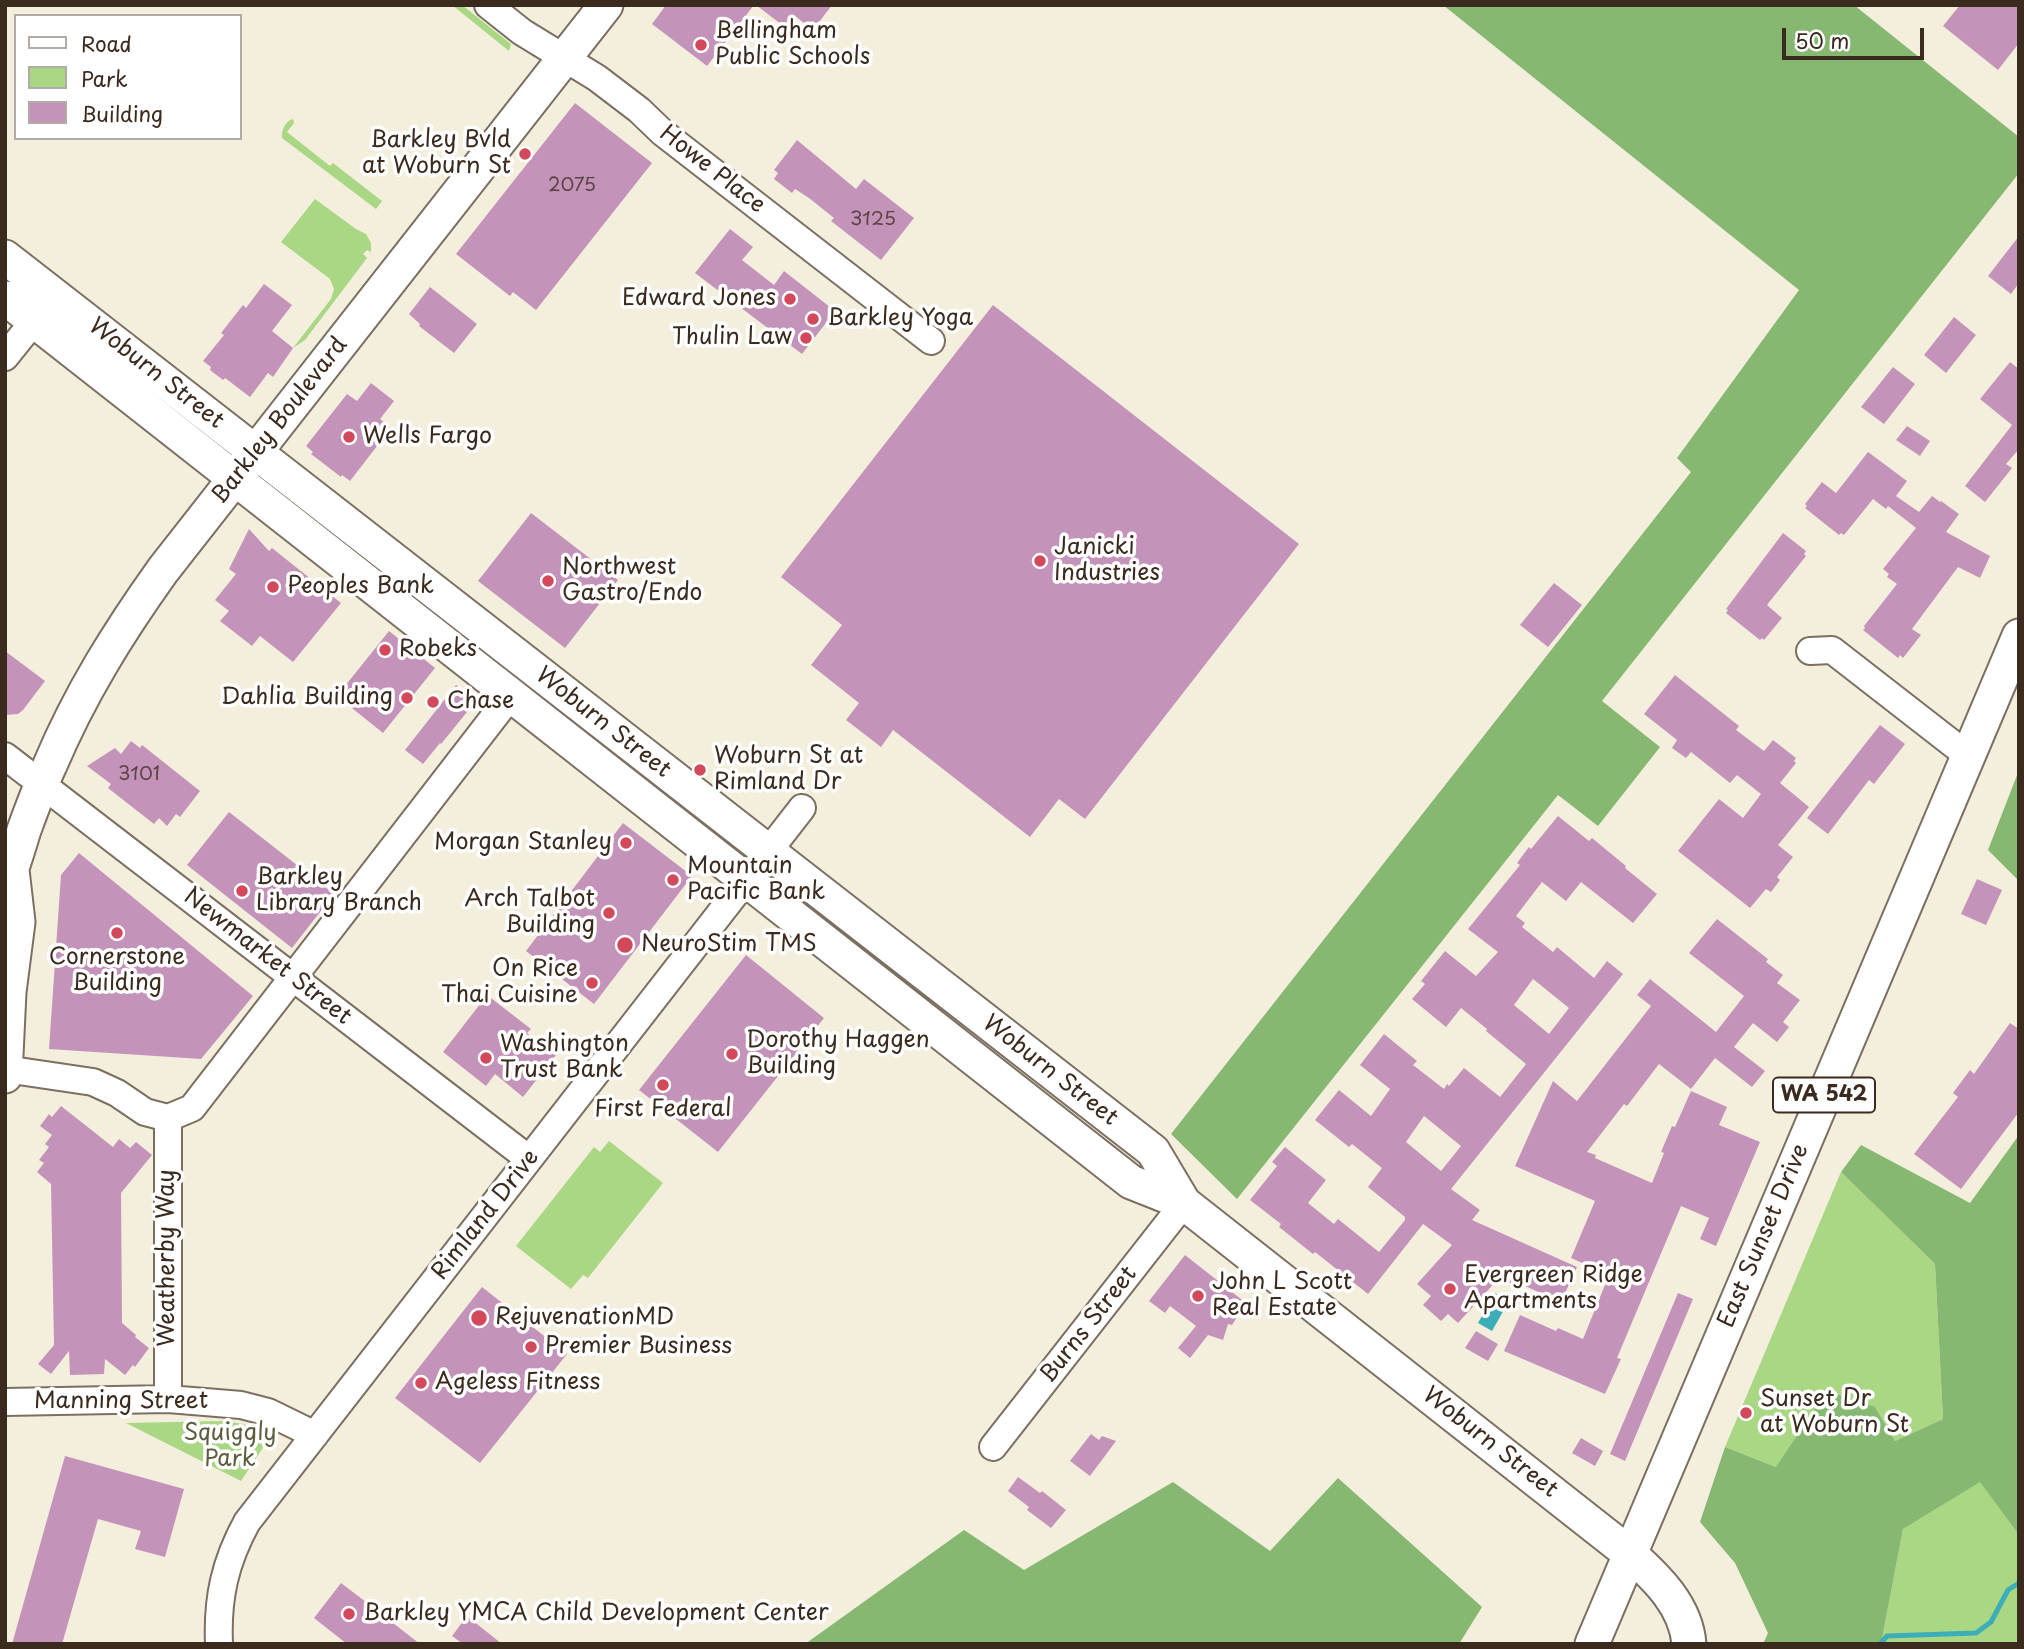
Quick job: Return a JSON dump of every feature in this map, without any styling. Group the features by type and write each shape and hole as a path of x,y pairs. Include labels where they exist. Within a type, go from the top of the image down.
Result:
{"main road":[{"name":"Barkley Boulevard","path":"5,1076 9,992 19,922 9,878 42,784 108,650 163,570 606,5"},
{"name":"Woburn Street","path":"5,257 1153,1150 1184,1203"},
{"name":"Woburn Street","path":"5,298 1131,1182 1184,1203 1630,1554 1654,1575 1683,1615 1689,1644"},
{"name":"East Sunset Drive","path":"1592,1644 2019,636"}],"street":[{"name":"Howe Place","path":"488,5 522,32 597,78 639,110 663,133 931,341"},
{"path":"5,358 34,321"},
{"path":"1810,651 1832,650 1967,755"},
{"path":"5,1069 93,1082 117,1093 145,1112 168,1118 192,1108 511,695"},
{"name":"Newmarket Street","path":"5,756 529,1159"},
{"name":"Rimland Drive","path":"219,1644 223,1584 233,1549 247,1522 802,808"},
{"name":"Weatherby Way","path":"168,1118 168,1399"},
{"name":"Burns Street","path":"993,1447 1184,1203"},
{"name":"Manning Street","path":"5,1402 168,1399 241,1405 268,1412 315,1435"}],"green space":[{"path":"452,5 462,5 511,44 509,51"},
{"path":"1443,5 1854,5 2019,137 2019,173 1602,701 1660,747 1598,826 1558,795 1237,1199 1171,1134 1691,472 1677,458 1799,290"},
{"path":"293,119 294,123 287,132 330,166 333,163 382,201 376,209 282,138 284,127"},
{"path":"315,199 366,234 371,243 371,252 367,250 363,254 367,258 305,340 293,348 331,299 334,289 330,279 281,242"},
{"path":"2019,770 2019,881 1988,850"},
{"path":"2019,1135 2019,1535 1980,1482 1903,1529 1881,1644 1763,1644 1768,1633 1735,1563 1700,1522 1725,1447 1776,1467 1827,1391 1875,1407 1895,1441 1943,1419 1935,1264 1841,1172 1861,1145 1970,1203"},
{"path":"609,1141 663,1183 588,1278 583,1275 571,1289 516,1246 594,1147 600,1152"},
{"path":"1841,1172 1935,1264 1943,1419 1895,1441 1875,1407 1776,1467 1725,1447"},
{"name":"Squiggly Park","path":"223,1421 243,1424 263,1433 266,1443 241,1481 126,1423"},
{"path":"1338,1478 1482,1607 1459,1644 805,1644 964,1530 1024,1570 1173,1482 1270,1551"},
{"path":"1980,1481 2019,1535 2019,1630 2016,1644 1881,1644 1903,1529"}],"water":[{"path":"1495,1293 1509,1301 1492,1331 1478,1323"}],"building":[{"name":"Bellingham Public Schools","path":"666,5 754,5 707,66 652,24"},
{"name":"Bellingham Public Schools","path":"756,5 832,5 813,30 795,16 786,28"},
{"path":"1960,5 2019,5 2019,43 1998,70 1943,26"},
{"path":"575,103 652,163 536,310 513,292 510,296 456,254"},
{"path":"797,140 856,189 864,179 914,218 881,260 831,221 834,218 809,198 795,189 792,193 774,179 778,173 774,170"},
{"path":"730,229 753,247 742,260 774,285 784,271 835,311 802,354 695,273"},
{"path":"2019,236 2019,283 2011,294 1988,276"},
{"path":"264,284 292,305 272,331 293,348 273,377 268,373 250,397 225,378 223,380 203,361 243,305 246,308"},
{"path":"430,287 477,324 454,353 419,326 409,314"},
{"name":"Janicki Industries","path":"993,305 1299,544 1085,819 1059,799 1030,837 893,730 881,747 846,720 859,703 811,665 842,625 781,577"},
{"path":"1954,317 1976,335 1946,373 1924,355"},
{"path":"2010,362 2019,369 2019,449 2006,464 2012,468 1985,502 1965,486 2012,425 1980,399"},
{"path":"1893,367 1915,384 1884,424 1861,407"},
{"name":"Wells Fargo","path":"371,383 394,401 380,419 391,428 350,481 311,454 313,452 306,446 347,394 357,401"},
{"path":"1907,426 1930,441 1920,456 1896,440"},
{"path":"1868,452 1907,481 1896,496 1919,512 1932,496 1941,501 1959,514 1946,532 1990,556 1980,578 1958,567 1912,629 1921,635 1903,658 1900,655 1898,658 1863,630 1897,584 1887,577 1889,574 1883,569 1916,528 1888,506 1886,509 1873,499 1844,535 1839,535 1805,508 1805,504 1822,482 1836,493"},
{"name":"Northwest Gastro/Endo","path":"531,513 618,580 565,648 478,581"},
{"name":"Peoples Bank","path":"249,529 269,551 272,548 341,603 293,662 260,636 252,646 220,621 229,611 215,600 236,574 229,569"},
{"path":"1783,533 1806,551 1806,556 1767,605 1782,618 1764,640 1760,640 1726,613 1726,609"},
{"path":"1554,583 1582,605 1548,647 1520,625"},
{"path":"389,631 435,668 383,733 337,696"},
{"path":"5,651 45,681 18,714 5,715"},
{"path":"1675,675 1739,726 1736,730 1764,751 1773,740 1796,758 1796,763 1780,783 1809,807 1778,845 1793,857 1777,877 1780,880 1771,892 1766,889 1750,908 1678,851 1719,799 1743,818 1761,794 1737,775 1730,783 1691,752 1686,758 1672,748 1677,740 1644,714"},
{"path":"456,685 476,701 423,764 405,750"},
{"path":"1880,725 1905,744 1874,784 1869,780 1828,834 1807,818"},
{"path":"131,741 140,748 142,745 200,791 180,817 176,814 167,826 159,818 154,824 108,788 111,784 87,766 115,748 121,754"},
{"path":"229,812 334,894 292,948 187,865"},
{"path":"1558,816 1589,841 1592,838 1657,894 1633,923 1581,882 1566,901 1542,882 1516,916 1525,923 1522,927 1553,952 1557,947 1594,978 1607,961 1623,974 1451,1189 1480,1210 1472,1220 1577,1267 1561,1302 1499,1278 1458,1323 1448,1314 1441,1321 1423,1305 1431,1296 1417,1284 1452,1245 1423,1224 1368,1294 1279,1227 1281,1224 1250,1200 1277,1166 1272,1162 1285,1147 1326,1180 1308,1203 1334,1224 1338,1219 1379,1252 1405,1220 1405,1217 1368,1187 1382,1168 1352,1144 1349,1147 1315,1120 1339,1090 1371,1116 1390,1089 1360,1065 1384,1034 1417,1061 1413,1065 1444,1089 1464,1068 1500,1097 1526,1064 1461,1008 1446,1027 1412,999 1425,984 1421,981 1445,951 1476,976 1498,952 1468,929 1520,865 1517,863 1529,847 1531,849","holes":["1533,979 1569,1008 1549,1034 1514,1005","1424,1116 1461,1146 1441,1171 1406,1142"]},
{"name":"Arch Talbot Building","path":"623,823 692,876 594,1004 526,951"},
{"name":"Cornerstone Building","path":"79,853 253,996 201,1059 49,1049 61,875"},
{"path":"1977,879 2002,890 1986,925 1961,914"},
{"path":"1717,919 1768,959 1766,962 1783,975 1777,983 1800,1000 1783,1022 1789,1027 1777,1042 1753,1023 1734,1047 1765,1071 1752,1087 1715,1058 1691,1089 1659,1064 1587,1152 1652,1183 1672,1126 1675,1127 1691,1091 1727,1107 1719,1125 1760,1142 1716,1246 1700,1239 1709,1218 1681,1206 1617,1358 1621,1359 1605,1394 1504,1351 1520,1315 1556,1331 1558,1328 1583,1339 1609,1275 1571,1258 1595,1201 1515,1166 1553,1081 1577,1101 1651,1006 1637,995 1650,979 1716,1032 1744,996 1689,953"},
{"name":"Dorothy Haggen Building","path":"746,955 824,1018 718,1152 639,1090"},
{"path":"487,995 531,1029 527,1033 556,1055 523,1097 495,1074 486,1086 443,1052"},
{"path":"2010,1023 2019,1029 2019,1112 1961,1189 1914,1154 1958,1097 1953,1093 1970,1070 1974,1074"},
{"path":"61,1106 113,1147 119,1139 130,1148 136,1142 152,1155 121,1193 122,1323 149,1348 135,1367 133,1365 125,1375 105,1359 104,1374 70,1375 69,1351 51,1374 38,1364 54,1345 51,1184 37,1172 44,1163 39,1160 49,1147 45,1144 52,1135 40,1126 49,1114 52,1117"},
{"path":"1185,1255 1246,1303 1232,1325 1228,1324 1223,1340 1208,1335 1190,1358 1178,1348 1196,1326 1170,1306 1165,1313 1149,1301"},
{"path":"482,1287 567,1354 480,1463 395,1398"},
{"path":"1678,1293 1693,1299 1625,1461 1610,1454"},
{"path":"1476,1331 1498,1344 1488,1361 1465,1348"},
{"path":"1091,1434 1099,1440 1102,1436 1116,1441 1090,1476 1070,1461"},
{"path":"1581,1438 1603,1451 1595,1466 1572,1453"},
{"path":"65,1456 184,1489 165,1557 135,1549 141,1531 98,1519 62,1644 12,1644"},
{"path":"1018,1477 1066,1510 1051,1528 1008,1491"},
{"name":"Barkley YMCA Child Development Center","path":"341,1583 420,1644 347,1644 314,1618"},
{"path":"467,1616 502,1644 463,1644 452,1636"}],"waterway":[{"path":"1880,1644 1887,1636 1976,1633 1991,1622 2008,1590 2019,1583"}],"place":[{"name":"Bellingham Public Schools","path":"701,45"},
{"name":"Barkley Bvld at Woburn St","path":"525,154"},
{"name":"Edward Jones","path":"790,299"},
{"name":"Barkley Yoga","path":"813,319"},
{"name":"Thulin Law","path":"806,338"},
{"name":"Wells Fargo","path":"349,437"},
{"name":"Janicki Industries","path":"1040,561"},
{"name":"Northwest Gastro/Endo","path":"548,581"},
{"name":"Peoples Bank","path":"273,587"},
{"name":"Robeks","path":"385,650"},
{"name":"Dahlia Building","path":"407,698"},
{"name":"Chase","path":"433,702"},
{"name":"Woburn St at Rimland Dr","path":"700,770"},
{"name":"Morgan Stanley","path":"626,843"},
{"name":"Mountain Pacific Bank","path":"673,880"},
{"name":"Barkley Library Branch","path":"242,891"},
{"name":"Arch Talbot Building","path":"609,913"},
{"name":"Cornerstone Building","path":"117,933"},
{"name":"NeuroStim TMS","path":"625,945"},
{"name":"On Rice Thai Cuisine","path":"592,983"},
{"name":"Dorothy Haggen Building","path":"732,1054"},
{"name":"Washington Trust Bank","path":"486,1058"},
{"name":"First Federal","path":"663,1085"},
{"name":"Evergreen Ridge Apartments","path":"1450,1289"},
{"name":"John L Scott Real Estate","path":"1198,1296"},
{"name":"RejuvenationMD","path":"479,1318"},
{"name":"Premier Business","path":"531,1347"},
{"name":"Ageless Fitness","path":"421,1383"},
{"name":"Sunset Dr at Woburn St","path":"1746,1413"},
{"name":"Barkley YMCA Child Development Center","path":"349,1614"}]}
